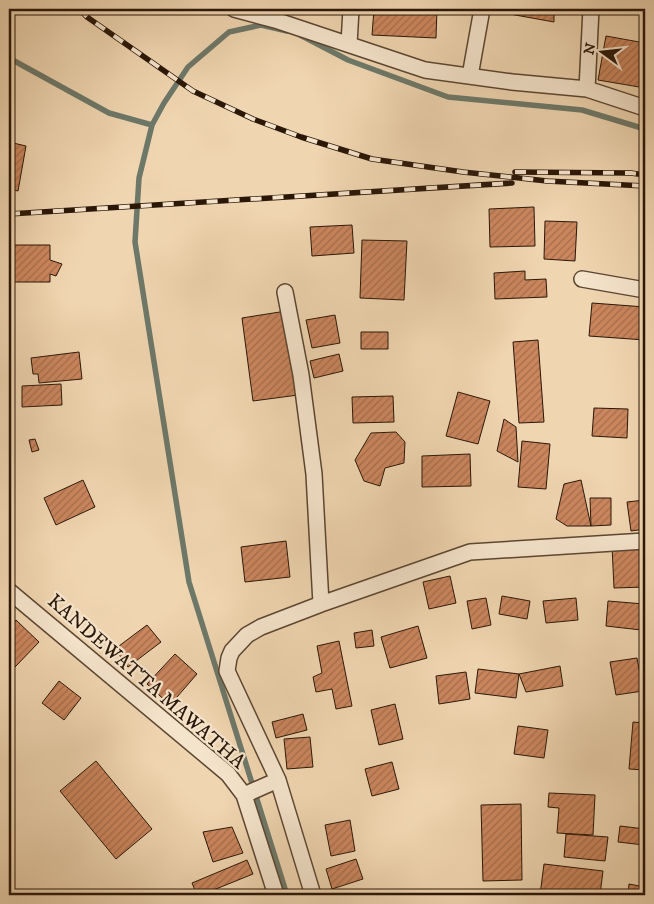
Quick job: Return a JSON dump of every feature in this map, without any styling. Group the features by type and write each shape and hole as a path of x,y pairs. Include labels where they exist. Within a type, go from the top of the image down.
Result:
{"street":[{"path":"234,9 275,14 349,44 425,70 587,89 645,108"},
{"path":"349,44 351,9"},
{"path":"470,76 482,9"},
{"path":"587,89 591,9"},
{"path":"582,279 645,290"},
{"path":"285,292 301,375 314,474 321,604"},
{"path":"313,895 278,780 227,671 232,651 247,635 261,627 470,552 645,540"},
{"name":"KANDEWATTA MAWATHA","path":"9,591 228,774 244,795 276,895"},
{"path":"244,795 278,780"}],"building":[{"path":"374,9 437,9 436,38 372,35"},
{"path":"493,9 554,9 554,22 493,11"},
{"path":"606,36 645,43 645,88 598,80"},
{"path":"9,142 26,146 18,191 9,189"},
{"path":"534,207 535,246 490,247 489,209"},
{"path":"545,221 577,222 575,261 544,259"},
{"path":"352,225 354,253 312,256 310,227"},
{"path":"362,240 407,241 404,300 360,298"},
{"path":"9,245 50,245 50,260 62,264 56,276 50,274 50,282 9,282"},
{"path":"525,271 525,280 546,279 547,297 495,299 494,273"},
{"path":"592,303 645,307 645,340 589,336"},
{"path":"286,311 298,395 253,401 242,318"},
{"path":"335,315 340,343 312,348 306,320"},
{"path":"361,332 388,332 388,349 361,349"},
{"path":"538,340 544,422 519,423 513,342"},
{"path":"79,352 82,379 39,383 38,374 33,374 31,358"},
{"path":"339,354 343,371 314,378 310,361"},
{"path":"61,384 62,405 22,407 22,386"},
{"path":"458,392 490,401 478,444 446,436"},
{"path":"393,396 394,422 353,423 352,397"},
{"path":"594,408 628,409 627,438 592,436"},
{"path":"504,419 516,427 518,462 497,451"},
{"path":"396,432 405,442 404,463 385,468 380,486 364,481 355,460 371,433"},
{"path":"35,439 39,450 32,452 29,440"},
{"path":"522,441 550,444 546,489 518,487"},
{"path":"470,454 471,486 422,487 422,456"},
{"path":"83,480 95,507 56,525 44,498"},
{"path":"581,480 591,526 567,526 556,519 564,484"},
{"path":"590,498 611,498 611,525 591,526"},
{"path":"645,500 645,529 631,531 627,502"},
{"path":"9,508 14,516 9,520"},
{"path":"286,541 290,577 245,582 241,547"},
{"path":"645,545 645,587 614,588 612,546"},
{"path":"450,576 456,603 429,609 423,582"},
{"path":"502,596 530,601 527,619 499,614"},
{"path":"486,598 491,625 472,629 467,601"},
{"path":"576,598 578,620 546,623 543,601"},
{"path":"608,601 644,604 641,630 606,626"},
{"path":"16,620 39,642 15,667 9,661 9,628"},
{"path":"147,625 161,642 128,667 115,649"},
{"path":"418,626 427,658 390,668 381,637"},
{"path":"372,630 374,646 356,648 354,633"},
{"path":"339,641 352,706 336,709 332,689 316,692 313,677 322,673 317,646"},
{"path":"175,654 197,674 170,705 147,684"},
{"path":"637,658 643,691 616,695 610,662"},
{"path":"560,666 563,686 526,692 519,674"},
{"path":"478,669 519,674 516,698 475,693"},
{"path":"466,672 470,699 439,704 436,676"},
{"path":"59,681 81,698 64,720 42,703"},
{"path":"395,704 403,739 379,745 371,710"},
{"path":"303,714 307,730 276,738 272,722"},
{"path":"633,722 645,723 645,770 629,769"},
{"path":"518,726 548,730 544,758 514,754"},
{"path":"310,737 313,767 287,769 284,739"},
{"path":"96,761 152,829 116,859 60,791"},
{"path":"392,762 399,789 372,796 365,769"},
{"path":"549,793 595,795 593,835 557,833 559,808 548,807"},
{"path":"521,804 522,880 483,881 481,805"},
{"path":"350,820 355,851 331,856 325,825"},
{"path":"620,826 645,829 644,845 618,842"},
{"path":"232,827 243,853 213,862 203,832"},
{"path":"566,834 608,837 605,861 564,857"},
{"path":"356,859 363,879 332,889 326,869"},
{"path":"247,860 253,874 197,895 192,883"},
{"path":"544,864 603,871 600,895 540,895"},
{"path":"629,884 645,887 645,895 628,895"}],"waterway":[{"path":"287,31 261,25 229,32 188,67 152,125 139,178 135,242 189,582 287,895"},
{"path":"300,35 348,60 448,97 582,110 645,129"},
{"path":"9,58 109,113 152,125"}],"railway":[{"path":"79,9 87,17 193,91 253,119 301,137 372,159 463,172 547,181 645,186"},
{"path":"515,172 631,173 645,175"},
{"path":"9,214 512,183"}]}
